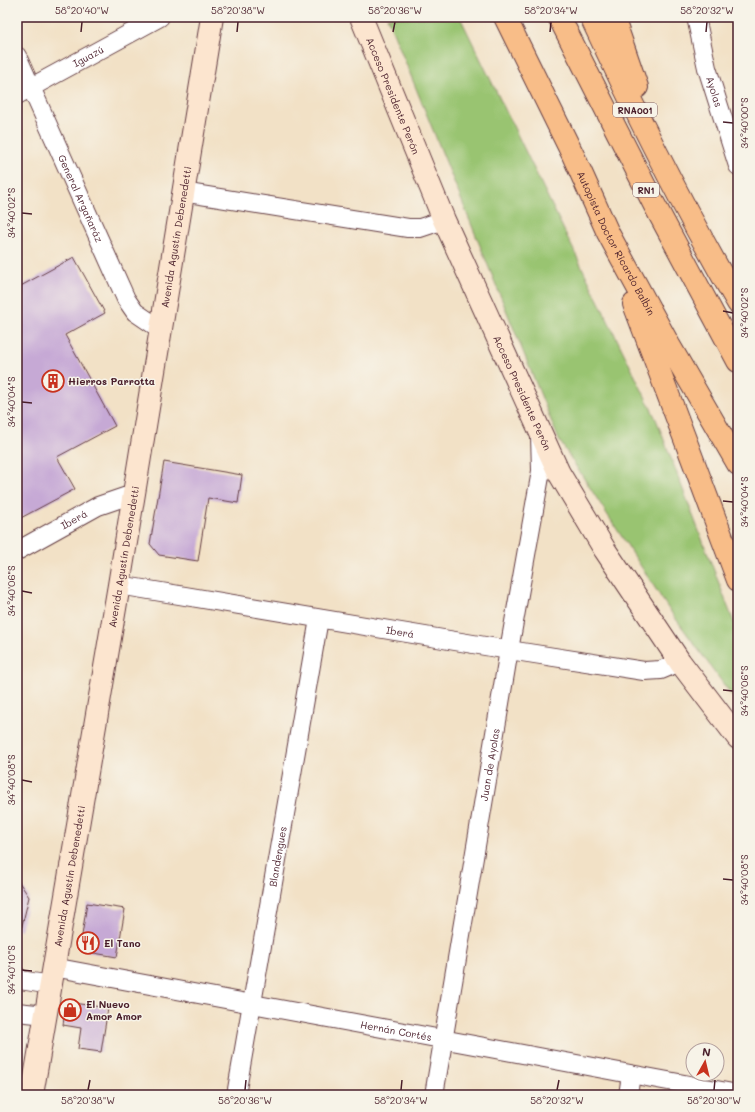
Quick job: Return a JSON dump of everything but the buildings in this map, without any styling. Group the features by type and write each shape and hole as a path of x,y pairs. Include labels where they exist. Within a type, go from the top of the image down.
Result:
{"highway":[{"name":"Autopista Doctor Ricardo Balbín","path":"505,17 573,154 608,233 669,345 738,464"},
{"name":"RN1","path":"559,17 654,204 738,361"},
{"name":"RNA001","path":"590,17 625,91 738,303"},
{"path":"613,17 646,113 683,202"},
{"path":"608,233 738,580"}],"main road":[{"name":"Avenida Agustín Debenedetti","path":"32,1095 119,585 182,192 212,17"},
{"name":"Acceso Presidente Perón","path":"361,17 444,220 540,435 559,474 605,550 680,662 738,738"}],"street":[{"name":"Iguazú","path":"24,91 160,17"},
{"name":"Ayolas","path":"696,17 707,68 738,166"},
{"name":"General Argañaráz","path":"17,56 24,91 126,300 135,312 160,329"},
{"path":"182,192 408,228 420,228 444,220"},
{"name":"Juan de Ayolas","path":"434,1095 541,470 540,435"},
{"name":"Iberá","path":"18,547 98,506 133,494"},
{"name":"Iberá","path":"119,585 319,619 644,671 661,670 680,662"},
{"name":"Blandengues","path":"236,1095 319,619"},
{"name":"Hernán Cortés","path":"17,976 20,980 52,976 251,1005 738,1094"},
{"path":"17,1012 46,1015"},
{"path":"628,1095 631,1075"}],"green space":[{"path":"387,17 460,17 656,419 738,633 738,704 668,608 559,440"}],"place":[{"name":"Hierros Parrotta","path":"53,381"},
{"name":"El Tano","path":"88,943"},
{"name":"El Nuevo Amor Amor","path":"70,1010"}]}
